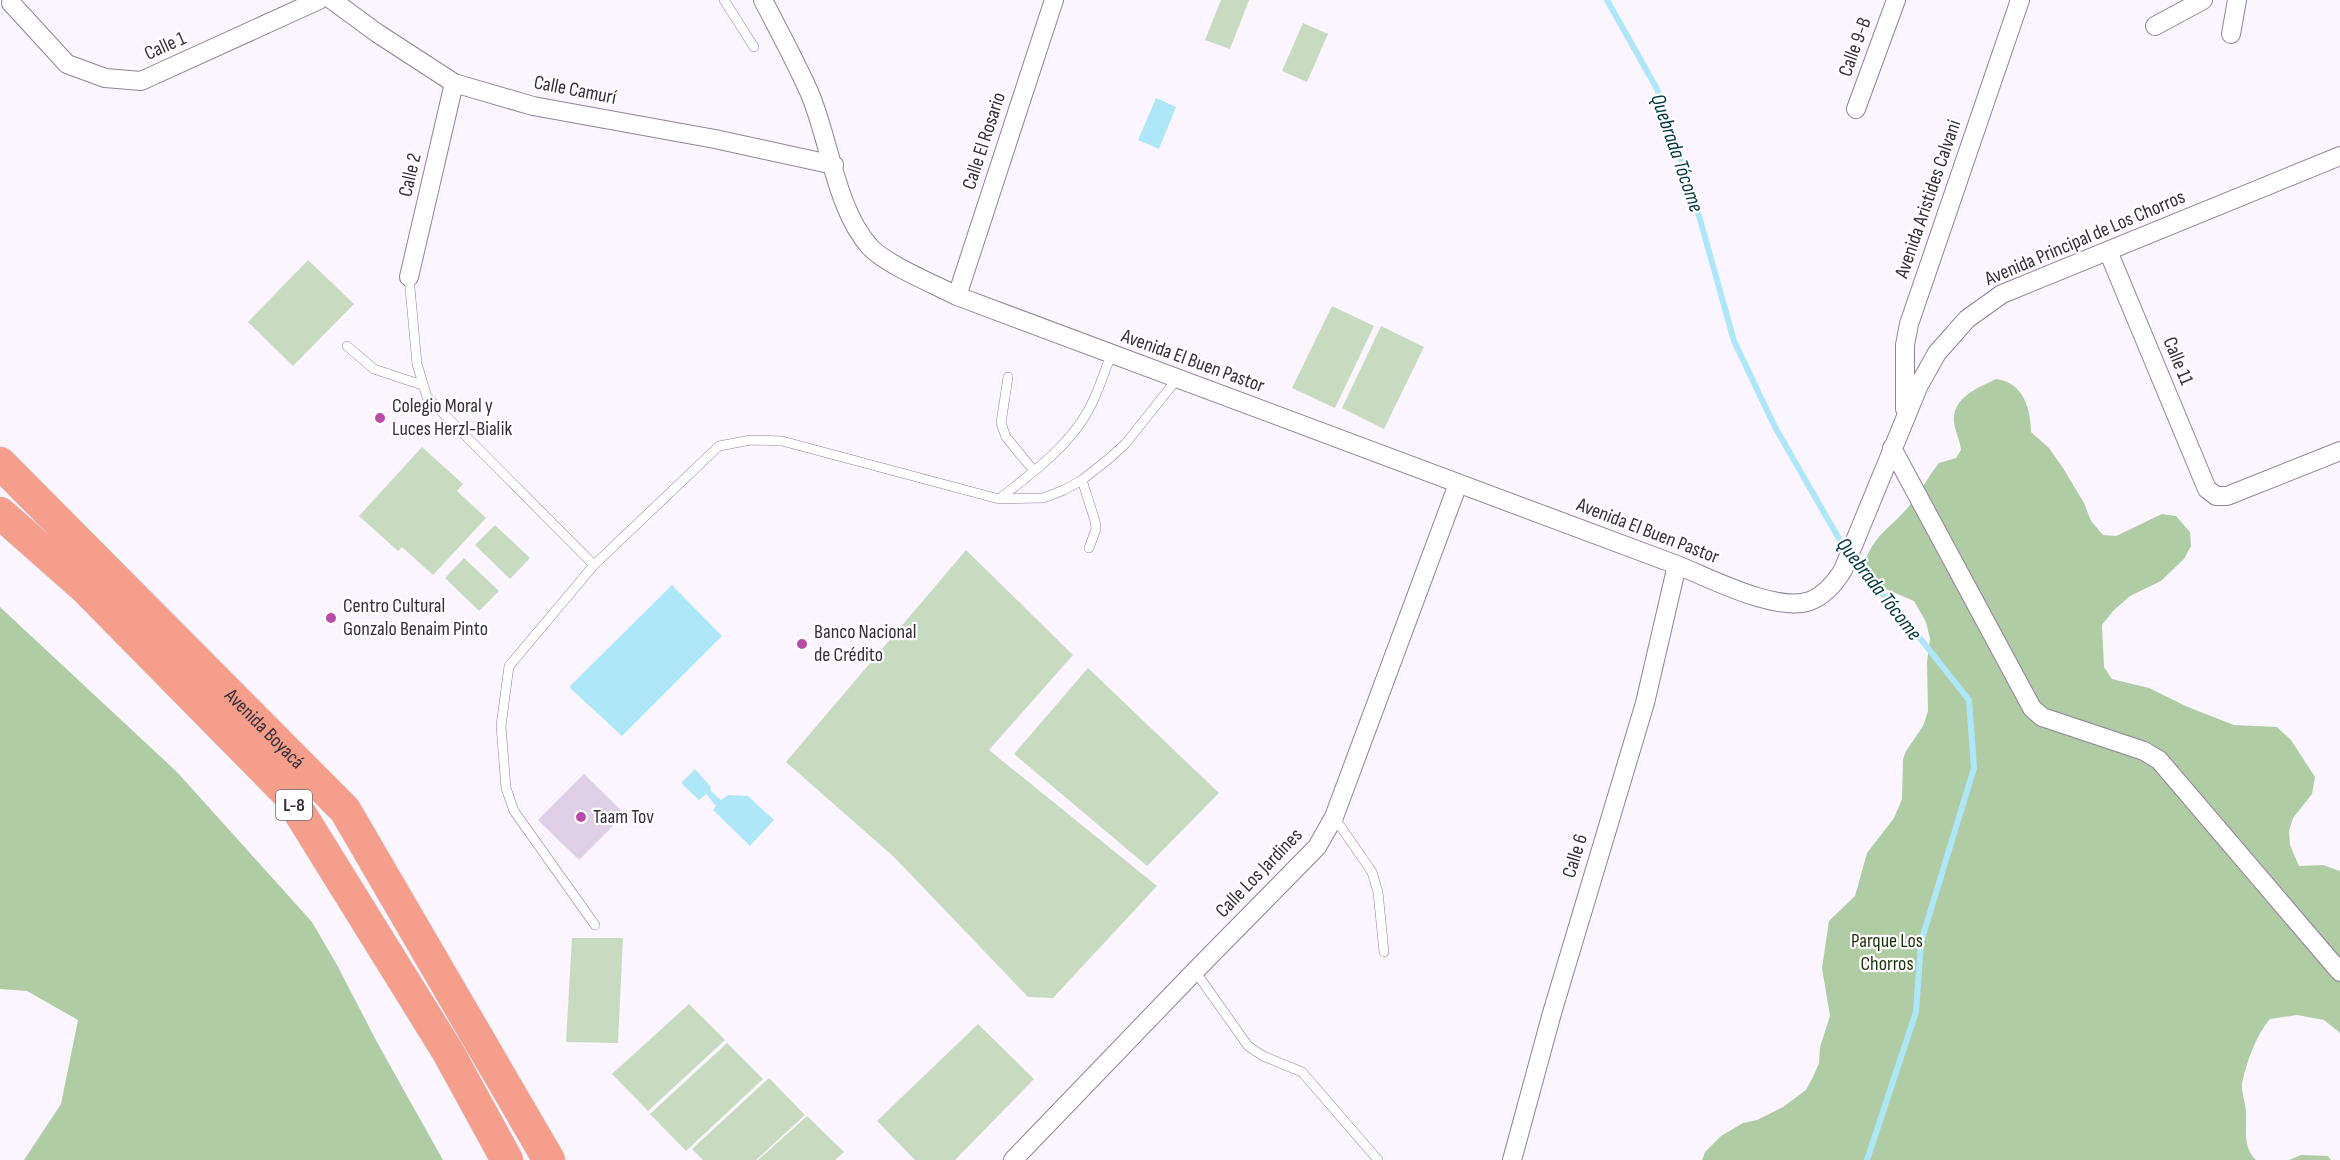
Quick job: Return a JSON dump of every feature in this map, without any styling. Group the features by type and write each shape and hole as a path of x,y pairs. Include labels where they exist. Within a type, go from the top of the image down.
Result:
{"highway":[{"name":"Avenida Boyacá","path":"0,463 345,810 549,1160"},
{"name":"Avenida Boyacá","path":"0,513 84,587 288,794 448,1052 507,1160"}],"street":[{"name":"Calle 1","path":"11,3 67,64 105,78 141,81 319,0"},
{"name":"Calle Camurí","path":"332,0 377,33 454,83 533,106 715,139 834,165"},
{"name":"Avenida El Buen Pastor","path":"763,0 810,95 834,165 846,209 853,224 871,248 883,258 957,296 1760,598"},
{"name":"Calle El Rosario","path":"957,296 1054,0"},
{"name":"Calle 9-B","path":"1856,110 1896,0"},
{"name":"Avenida Aristides Calvani","path":"1905,417 1905,345 1909,324 2020,0"},
{"path":"2155,26 2204,0"},
{"path":"2231,34 2237,0"},
{"name":"Calle 2","path":"409,276 454,83"},
{"name":"Avenida Principal de Los Chorros","path":"1760,598 1780,603 1810,601 1836,582 1844,570 1919,385 1937,353 1983,306 2002,294 2340,156"},
{"name":"Calle 11","path":"2108,251 2207,489 2216,496 2227,496 2340,451"},
{"path":"1892,448 2032,708 2042,717 2144,751 2159,760 2340,972"},
{"name":"Calle Los Jardines","path":"1013,1160 1317,848 1334,817 1458,484"},
{"name":"Calle 6","path":"1512,1160 1552,1013 1645,703 1677,565"}],"lane":[{"path":"724,0 754,47"},
{"path":"409,276 417,364 427,397 594,565"},
{"path":"346,346 374,369 422,385"},
{"path":"999,499 1034,471 1065,441 1088,411 1112,355"},
{"path":"1008,377 1002,423 1006,437 1034,471"},
{"path":"595,925 514,811 506,788 501,726 508,666 594,565 719,446 751,440 782,441 999,499 1043,498 1082,480 1126,443 1177,379"},
{"path":"1082,480 1096,529 1089,548"},
{"path":"1334,817 1372,872 1377,892 1384,952"},
{"path":"1195,971 1248,1046 1263,1056 1302,1072 1378,1160"}],"green space":[{"path":"1221,0 1249,0 1230,49 1205,40"},
{"path":"1303,23 1328,34 1307,82 1282,71"},
{"path":"308,260 354,304 293,366 248,322"},
{"path":"1332,306 1374,326 1335,408 1292,388"},
{"path":"1381,326 1424,347 1384,429 1342,408"},
{"name":"Parque Los Chorros","path":"1996,379 2013,385 2024,398 2031,432 2049,448 2063,468 2084,503 2091,521 2103,535 2116,536 2162,514 2176,516 2190,532 2191,546 2184,559 2161,581 2130,596 2113,611 2102,625 2104,667 2112,679 2149,688 2188,707 2234,725 2277,727 2291,740 2315,777 2312,794 2293,818 2289,831 2290,845 2299,866 2323,865 2340,871 2340,1033 2324,1020 2297,1015 2270,1019 2260,1033 2252,1050 2242,1084 2246,1109 2247,1143 2256,1160 1702,1160 1705,1152 1721,1136 1743,1123 1757,1120 1783,1107 1806,1090 1819,1063 1820,1047 1830,1016 1822,968 1829,921 1855,896 1867,853 1894,818 1902,799 1903,759 1923,726 1928,711 1927,662 1930,639 1926,622 1914,601 1886,589 1870,586 1864,580 1865,566 1872,546 1913,501 1939,463 1956,458 1961,450 1954,422 1957,406 1968,394"},
{"path":"422,447 463,484 457,491 486,518 433,575 402,547 398,551 359,516"},
{"path":"495,525 530,558 510,579 475,545"},
{"path":"966,550 1073,655 989,750 1157,886 1053,998 1028,997 894,857 786,762"},
{"path":"464,558 499,591 479,611 445,578"},
{"path":"0,607 177,772 312,922 443,1160 24,1160 61,1104 78,1020 27,991 0,989"},
{"path":"1088,668 1219,793 1147,866 1014,754"},
{"path":"572,938 623,938 618,1043 566,1042"},
{"path":"689,1004 725,1040 648,1111 612,1074"},
{"path":"978,1024 1034,1079 955,1160 915,1160 877,1121"},
{"path":"727,1043 763,1079 686,1151 650,1114"},
{"path":"769,1078 805,1115 756,1160 703,1160 692,1149"},
{"path":"807,1116 844,1152 835,1160 758,1160"},
{"path":"2301,1155 2328,1156 2331,1160 2289,1160"}],"water":[{"path":"1156,98 1176,107 1159,149 1138,140"},
{"path":"672,585 722,636 622,736 569,687"},
{"path":"695,769 711,787 710,790 721,800 728,795 748,796 774,820 750,846 713,810 716,806 706,794 699,800 681,783"}],"building":[{"name":"Taam Tov","path":"584,774 625,814 579,860 538,820"}],"waterway":[{"name":"Quebrada Tócome","path":"1607,0 1657,89 1696,205 1734,341 1775,427 1846,551"},
{"name":"Quebrada Tócome","path":"1851,559 1904,618 1969,700 1974,768 1921,942 1916,1012 1867,1160"}],"place":[{"name":"Colegio Moral y Luces Herzl-Bialik","path":"380,418"},
{"name":"Centro Cultural Gonzalo Benaim Pinto","path":"331,618"},
{"name":"Banco Nacional de Crédito","path":"802,644"},
{"name":"Taam Tov","path":"581,817"}]}
